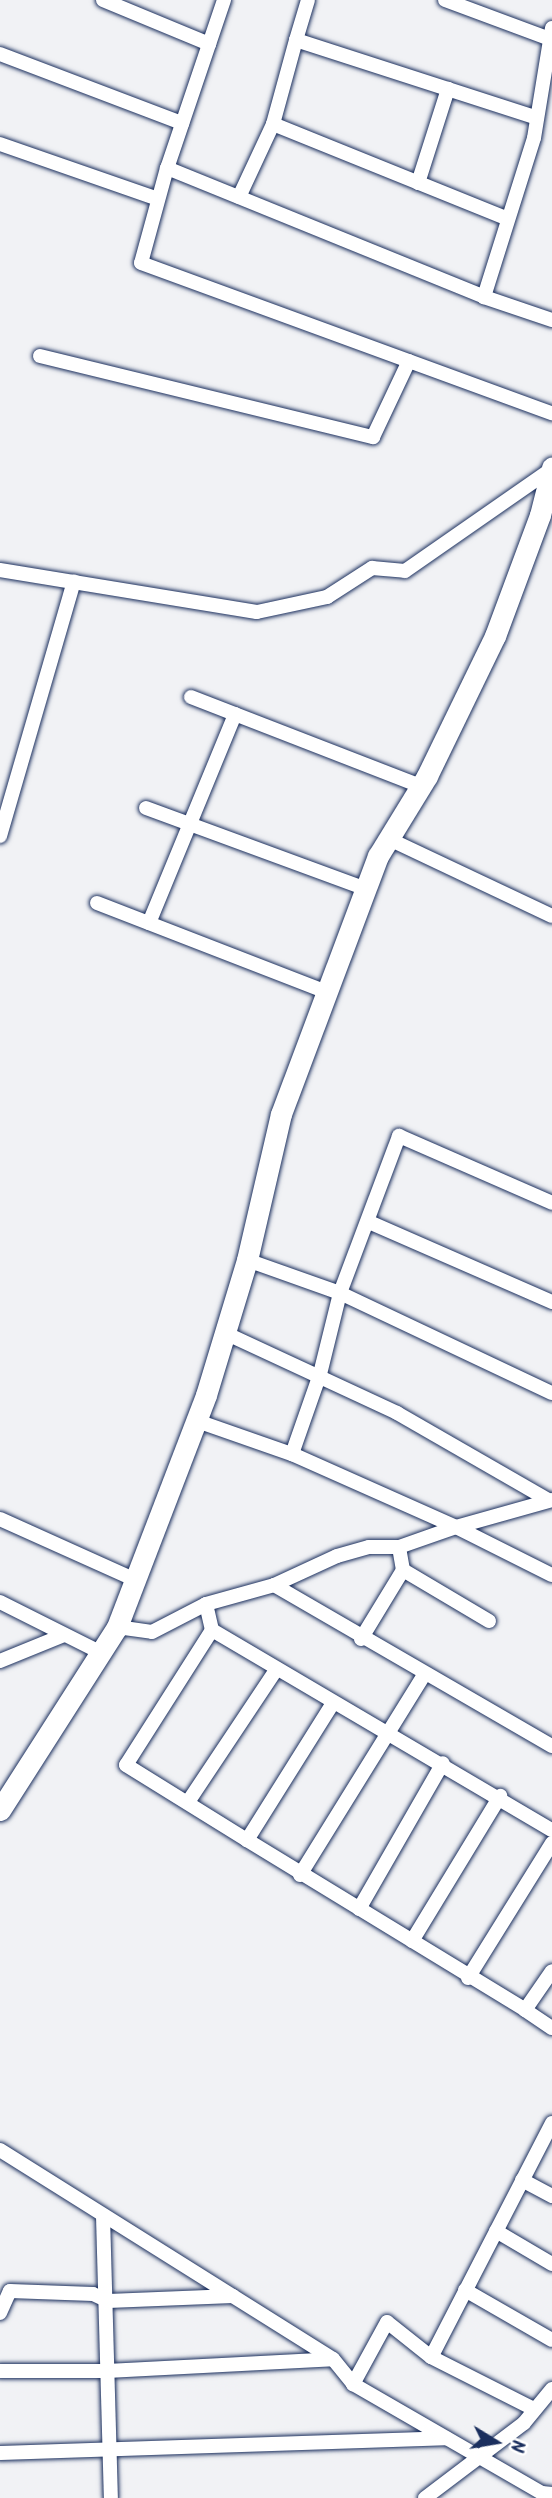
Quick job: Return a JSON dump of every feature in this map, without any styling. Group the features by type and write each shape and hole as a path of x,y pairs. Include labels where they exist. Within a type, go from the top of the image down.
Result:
{"street":[{"path":"103,0 209,44"},
{"path":"224,0 167,168 141,262 552,414"},
{"path":"239,197 273,124 308,0"},
{"path":"445,0 551,33 537,118 484,297"},
{"path":"296,40 537,118"},
{"path":"0,54 182,123"},
{"path":"418,183 449,89"},
{"path":"273,124 508,219"},
{"path":"0,144 158,199"},
{"path":"167,168 484,297 552,320"},
{"path":"40,356 373,437 409,361"},
{"path":"0,570 257,612 327,597 372,568 405,571 552,468"},
{"path":"0,1810 117,1627 197,1421 247,1259 281,1114 366,889 389,839 421,786 495,636 552,468"},
{"path":"0,836 74,582"},
{"path":"191,697 421,786"},
{"path":"149,923 192,825 235,714"},
{"path":"146,808 366,889"},
{"path":"389,839 552,916"},
{"path":"97,903 327,992"},
{"path":"292,1454 320,1374 340,1293 369,1222 399,1136 552,1203"},
{"path":"369,1222 552,1302"},
{"path":"247,1259 340,1293 552,1393"},
{"path":"225,1333 320,1374 550,1500"},
{"path":"197,1421 292,1454 456,1527 552,1575"},
{"path":"117,1627 152,1632 206,1604 274,1585 337,1556 369,1547 399,1547 456,1527 550,1500"},
{"path":"0,1519 136,1580"},
{"path":"361,1639 402,1570 399,1547"},
{"path":"402,1570 489,1621"},
{"path":"274,1585 361,1639 552,1745"},
{"path":"0,1602 100,1653"},
{"path":"206,1604 212,1630 333,1703 500,1796 552,1830"},
{"path":"212,1630 126,1765 300,1875 552,2028"},
{"path":"1,1662 64,1635"},
{"path":"188,1802 276,1670"},
{"path":"300,1875 424,1675"},
{"path":"247,1840 333,1703"},
{"path":"359,1909 443,1763"},
{"path":"412,1941 500,1796"},
{"path":"468,1978 552,1843"},
{"path":"525,2011 552,1971"},
{"path":"431,2357 551,2125"},
{"path":"1,2154 333,2359 354,2384 546,2495"},
{"path":"522,2180 552,2196"},
{"path":"103,2216 108,2301 111,2498"},
{"path":"496,2231 552,2264"},
{"path":"465,2290 552,2340"},
{"path":"0,2313 10,2291 93,2294 108,2301 234,2296"},
{"path":"354,2384 387,2322 431,2357 533,2408"},
{"path":"0,2371 107,2371 333,2359"},
{"path":"425,2498 523,2423 533,2408 552,2389"},
{"path":"0,2453 448,2438"}]}
